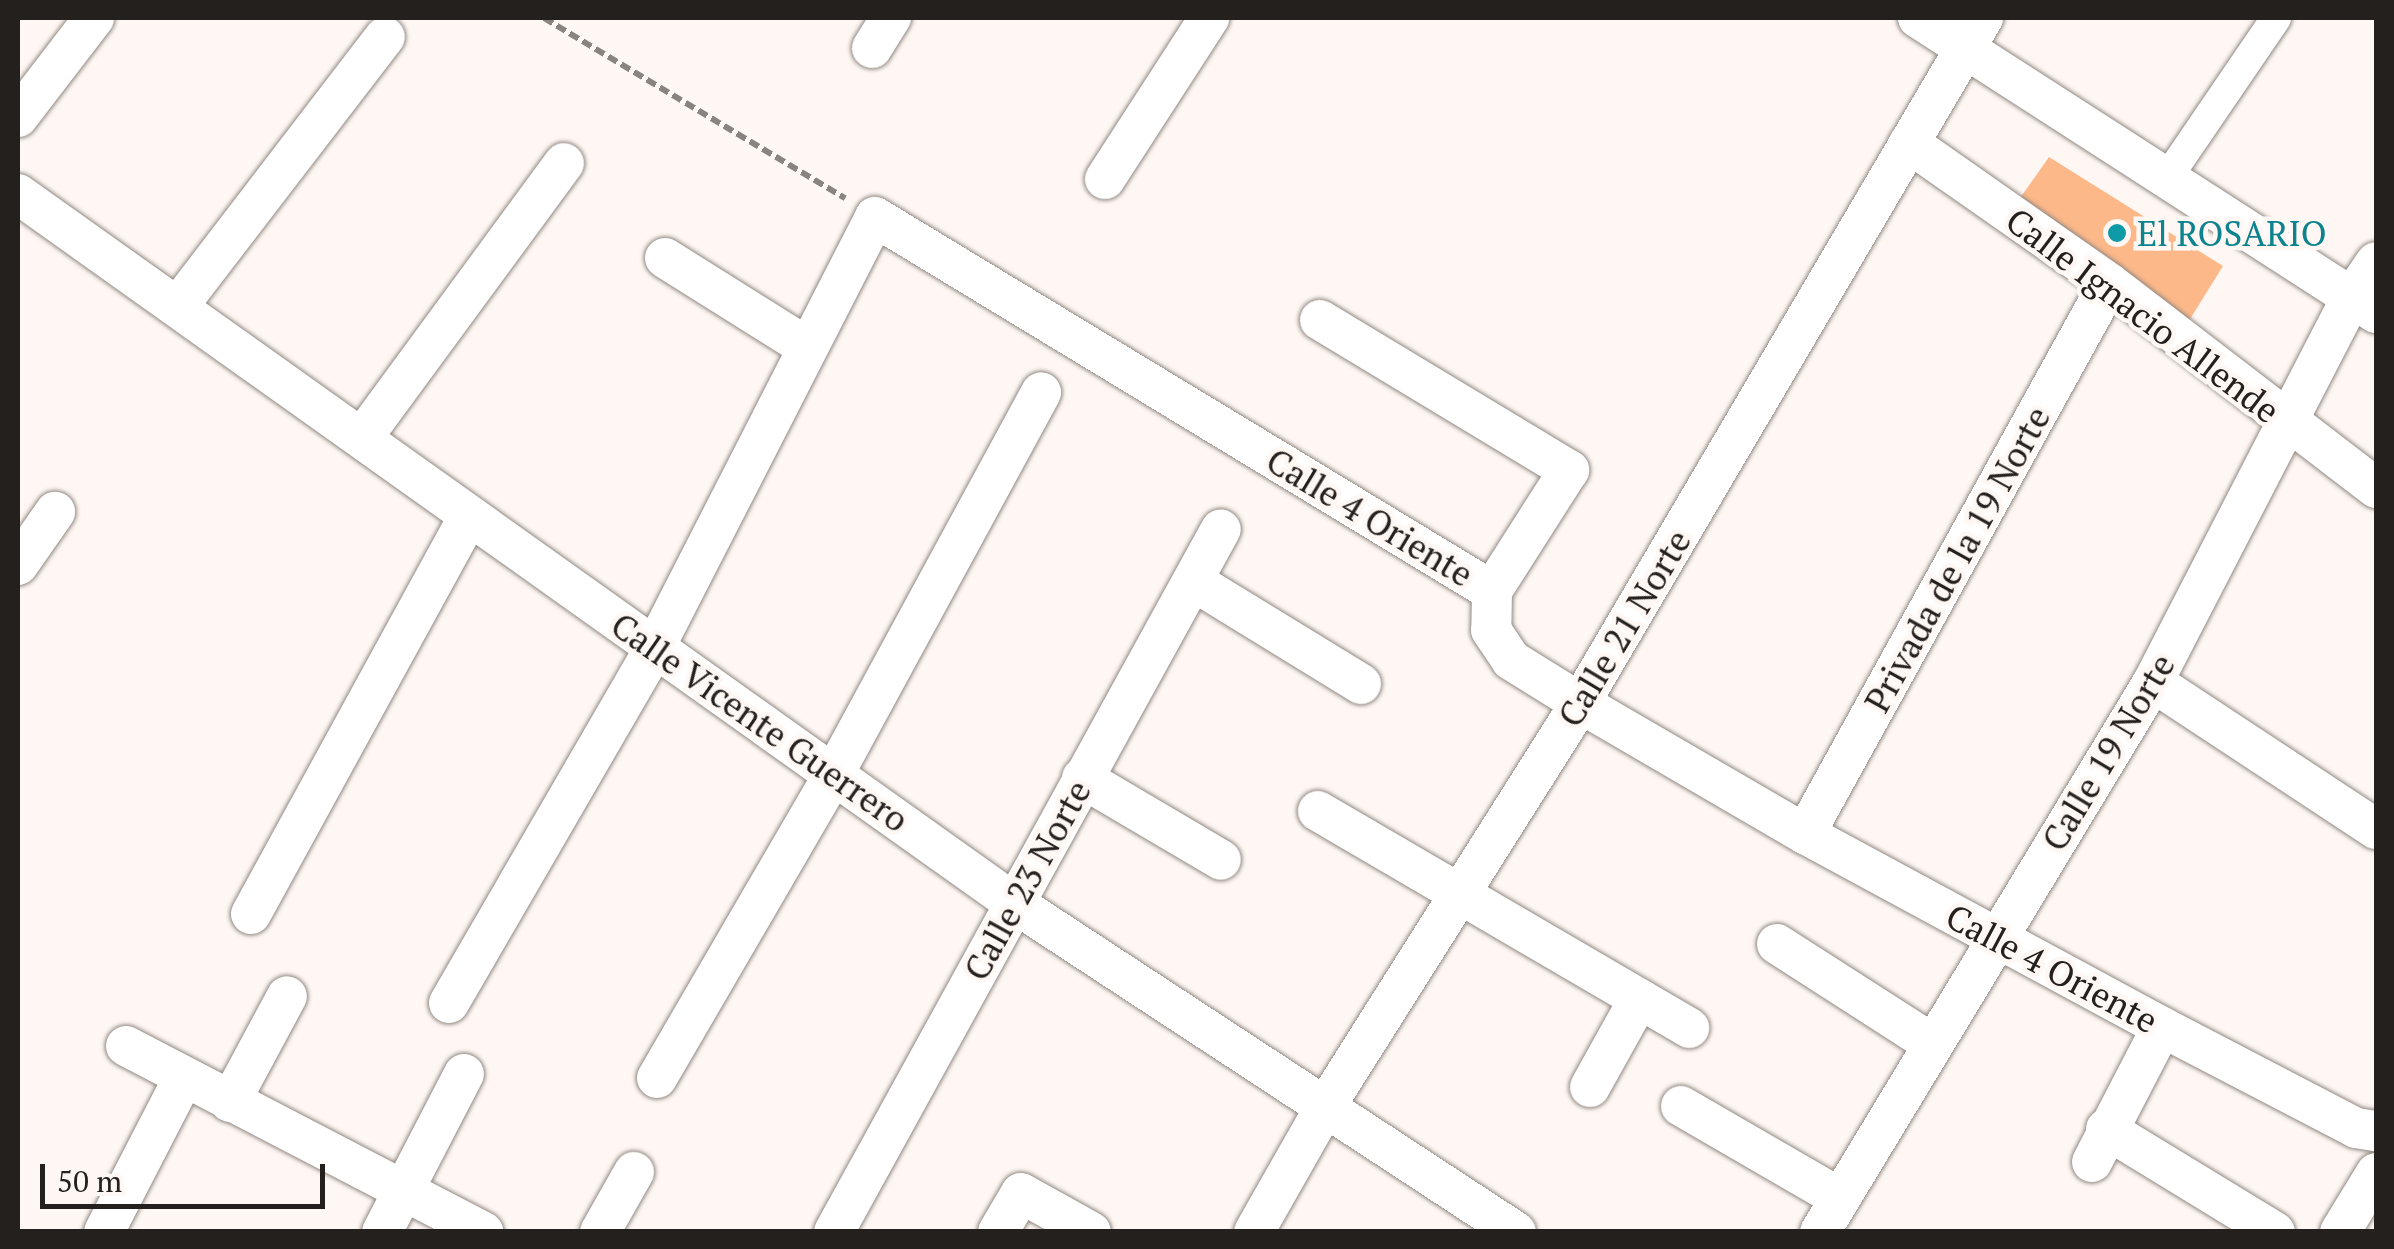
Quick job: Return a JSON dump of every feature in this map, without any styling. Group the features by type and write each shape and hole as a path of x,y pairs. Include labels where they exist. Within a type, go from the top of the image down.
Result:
{"street":[{"path":"18,117 94,18"},
{"path":"1105,179 1209,18"},
{"path":"1918,18 1974,32 2165,181 2364,305"},
{"path":"2165,181 2276,18"},
{"name":"Calle 21 Norte","path":"1254,1232 1325,1107 1580,703 1974,32"},
{"path":"179,305 386,37"},
{"name":"Calle Ignacio Allende","path":"1909,144 2109,284 2376,488"},
{"path":"362,438 564,163"},
{"name":"Calle Vicente Guerrero","path":"18,194 179,305 468,518 835,772 1014,902 1516,1232"},
{"path":"449,1003 654,649 876,217"},
{"name":"Calle 4 Oriente","path":"876,217 1492,591 1491,630 1512,660 1580,703 1805,834 1996,938 2356,1128 2376,1131"},
{"path":"665,258 807,347"},
{"name":"Calle 19 Norte","path":"1830,1215 2153,682 2288,422 2364,305 2376,262"},
{"name":"Privada de la 19 Norte","path":"1805,834 2109,284"},
{"path":"1320,320 1569,470 1492,591"},
{"path":"657,1078 835,772 1041,392"},
{"path":"18,565 55,512"},
{"path":"251,914 468,518"},
{"name":"Calle 23 Norte","path":"834,1232 1222,530"},
{"path":"1193,581 1361,684"},
{"path":"2153,682 2376,828"},
{"path":"1082,778 1221,860"},
{"path":"1318,810 1460,898 1689,1028"},
{"path":"1777,944 1931,1043"},
{"path":"230,1102 287,996"},
{"path":"1590,1087 1639,999"},
{"path":"2162,1027 2100,1146 2275,1232"},
{"path":"126,1046 183,1079 484,1232"},
{"path":"382,1232 464,1074"},
{"path":"104,1232 183,1079"},
{"path":"1681,1106 1830,1215"},
{"path":"600,1232 634,1172"},
{"path":"2340,1232 2376,1173"},
{"path":"998,1232 1021,1192 1092,1232"}],"path":[{"path":"544,18 704,109 876,217"}],"building":[{"name":"El ROSARIO","path":"2049,157 2223,266 2187,324 2018,201"}],"place":[{"name":"El ROSARIO","path":"2117,233"}]}
